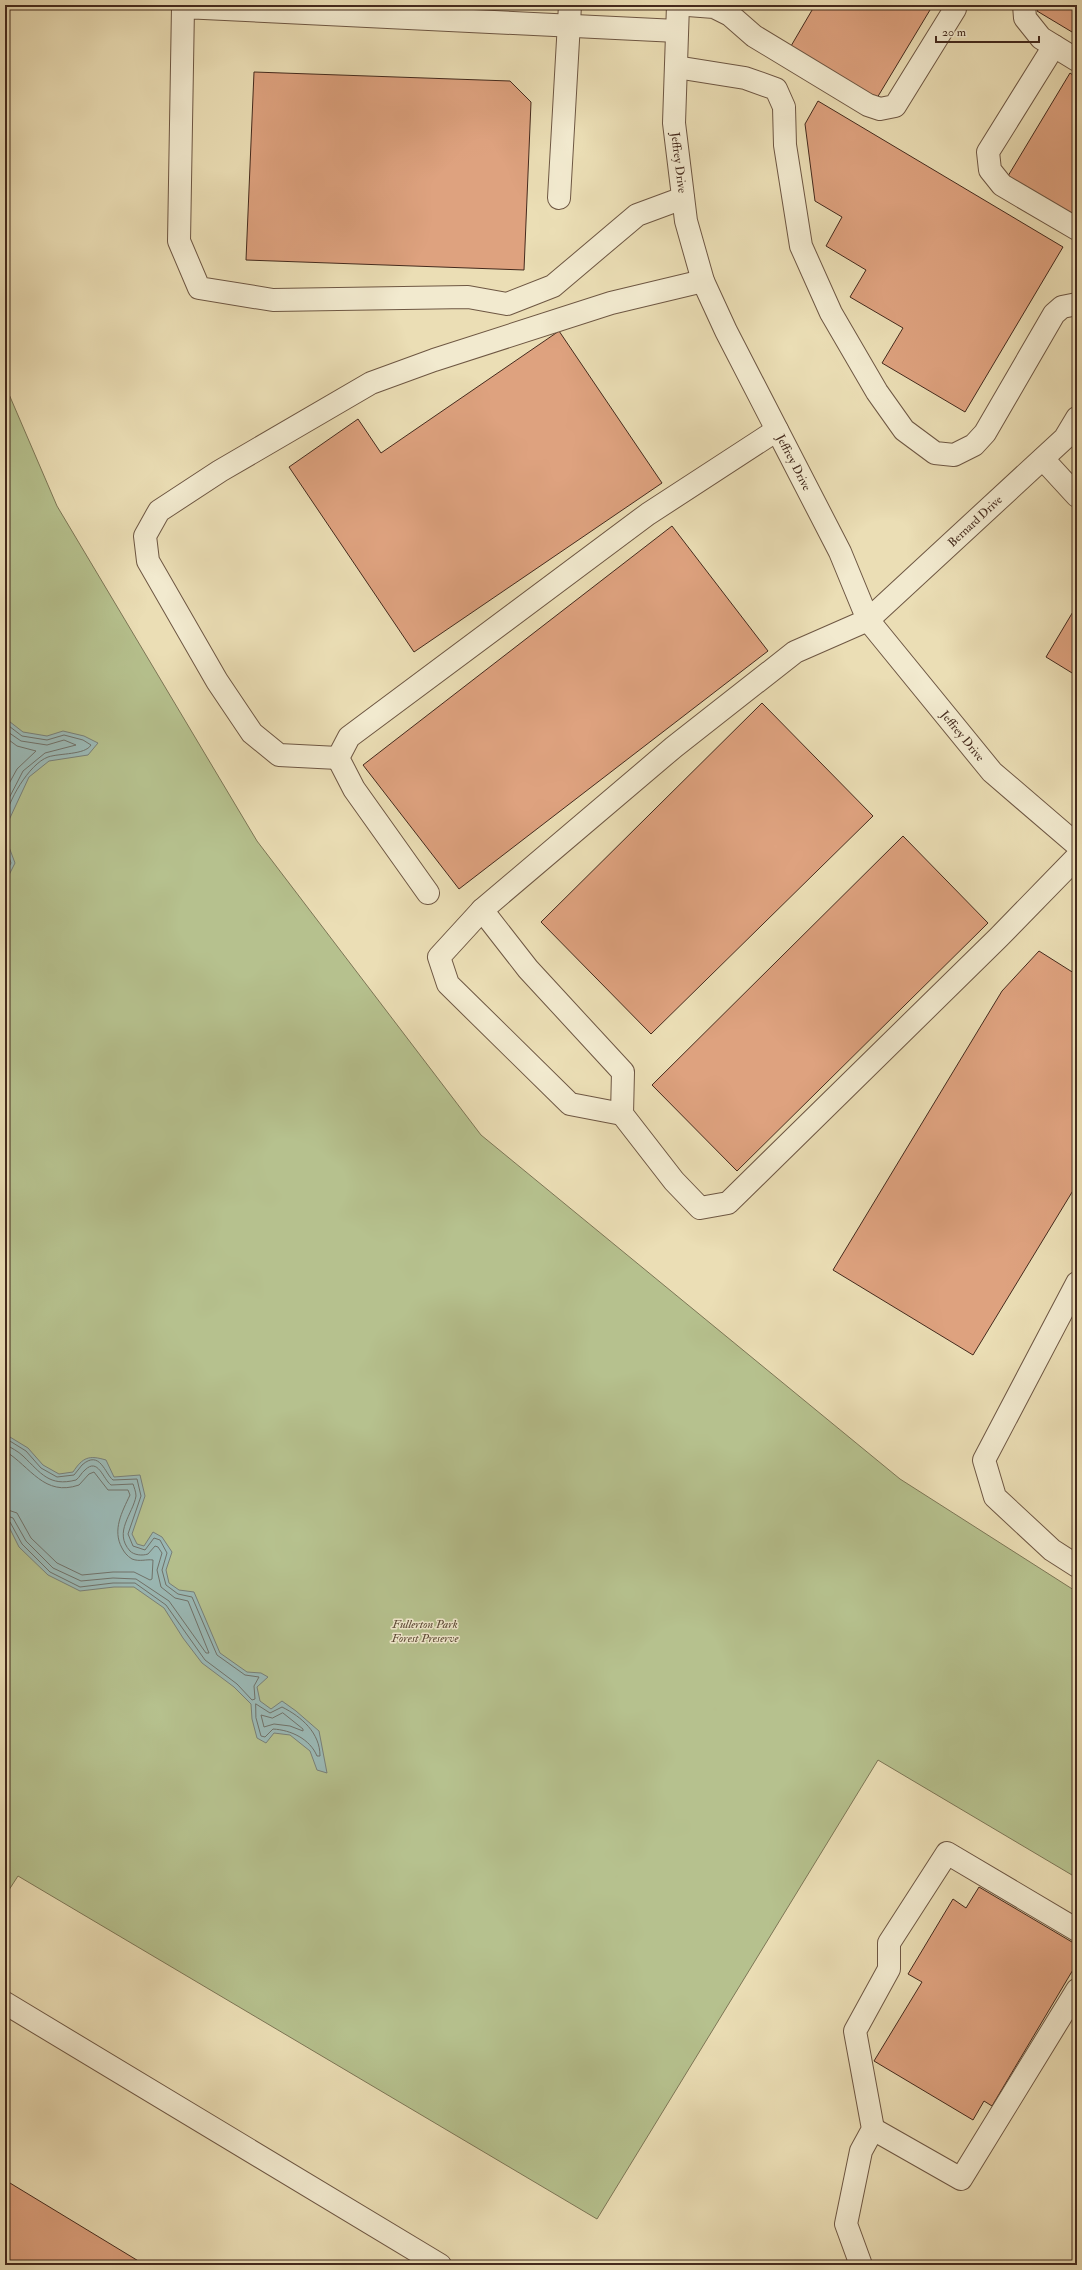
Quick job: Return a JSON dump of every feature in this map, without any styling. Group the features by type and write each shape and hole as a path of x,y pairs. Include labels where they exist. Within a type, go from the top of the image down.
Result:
{"street":[{"name":"Jeffrey Drive","path":"678,5 674,123 686,221 703,281 726,331 840,552 868,620 992,772 1077,845"},
{"path":"688,5 714,7 730,15 754,36 868,105 880,109 895,106 955,9 955,5"},
{"path":"1024,5 1025,18 1041,38 1077,60"},
{"path":"677,31 570,15 183,6 179,241 199,288 274,300 468,297 507,304 552,286 637,215 683,198"},
{"path":"559,198 570,15"},
{"path":"1054,46 988,152 990,170 1002,185 1077,229"},
{"path":"676,67 745,78 776,89 784,107 785,145 801,246 832,313 877,392 904,430 935,453 954,455 974,445 985,433 1054,314 1062,307 1077,304"},
{"path":"338,758 279,754 252,733 217,681 148,561 145,536 159,511 220,471 371,383 434,360 611,303 703,281"},
{"name":"Bernard Drive","path":"622,1114 570,1104 448,984 438,957 482,910 674,747 795,652 868,620 1065,438 1077,418"},
{"path":"338,758 348,737 406,693 648,514 777,430"},
{"path":"1043,459 1077,496"},
{"path":"338,758 354,789 428,893"},
{"path":"482,910 528,969 622,1072 622,1114 674,1181 700,1208 728,1203 994,942 1077,857"},
{"path":"1077,1283 984,1460 995,1498 1052,1550 1077,1566"},
{"path":"861,2265 846,2224 861,2151 873,2129 855,2031 889,1969 889,1943 948,1853 1077,1930"},
{"path":"873,2129 961,2179 1077,1990"},
{"path":"5,2003 440,2265"}],"green space":[{"name":"Fullerton Park Forest Preserve","path":"5,385 57,506 257,841 481,1135 900,1479 1077,1592 1077,1878 878,1760 597,2219 18,1876 5,1896"}],"water":[{"path":"5,718 23,732 47,736 63,731 84,736 98,743 88,755 49,761 29,777 9,820 9,847 15,863 5,883"},
{"path":"5,1434 28,1448 43,1465 59,1474 73,1472 83,1460 87,1458 95,1458 106,1460 114,1477 140,1475 145,1496 132,1534 137,1544 144,1546 153,1532 162,1537 172,1552 166,1570 169,1583 179,1590 194,1592 220,1653 247,1672 261,1673 268,1677 257,1687 260,1701 271,1709 282,1701 319,1731 327,1773 317,1770 310,1751 290,1735 274,1733 266,1743 257,1738 252,1719 251,1704 234,1687 202,1663 183,1638 164,1608 134,1587 114,1587 80,1591 48,1575 19,1547 5,1519"}],"building":[{"path":"815,5 933,5 877,98 791,46"},
{"path":"1041,5 1077,5 1077,35 1037,11"},
{"path":"254,72 510,81 531,102 524,270 246,260"},
{"path":"1070,73 1077,78 1077,217 1008,176"},
{"path":"818,101 1063,247 965,412 882,363 903,328 850,297 866,270 826,246 842,217 815,201 805,124"},
{"path":"559,331 662,483 414,652 289,467 358,419 381,453"},
{"path":"672,526 768,651 459,889 363,765"},
{"path":"1077,605 1077,676 1046,657"},
{"path":"762,703 873,816 651,1034 541,922"},
{"path":"903,836 988,923 737,1171 652,1085"},
{"path":"1039,951 1077,975 1077,1184 973,1355 833,1270 1002,991"},
{"path":"979,1887 1077,1945 1077,1963 992,2106 984,2101 973,2120 874,2061 922,1982 908,1974 953,1899 966,1908"},
{"path":"5,2180 145,2265 5,2265"}]}
